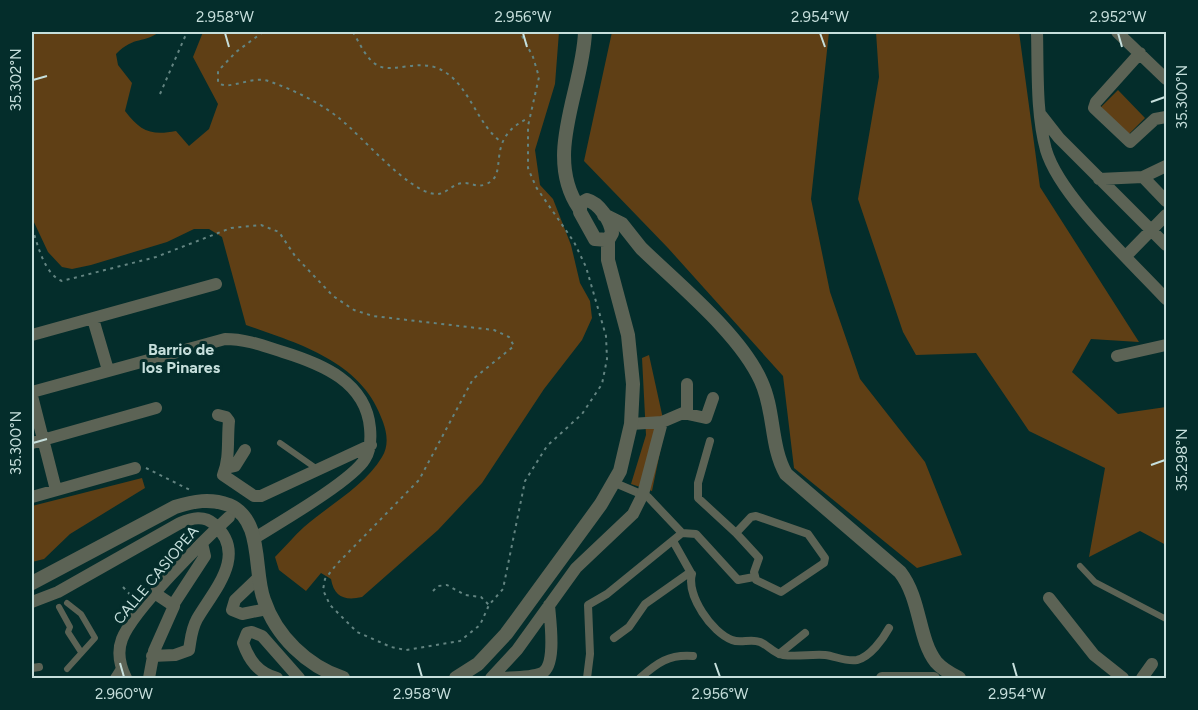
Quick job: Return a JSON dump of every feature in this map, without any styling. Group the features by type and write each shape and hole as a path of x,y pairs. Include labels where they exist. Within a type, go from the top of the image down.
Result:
{"street":[{"path":"585,32 582,72 566,132 564,163 567,187 585,204 622,224 641,248 724,330 752,364 770,406 776,447 786,474 900,572 911,588 928,649 940,666 959,678"},
{"path":"1036,32 1042,132 1052,165 1072,195 1167,299"},
{"path":"1117,32 1167,79"},
{"path":"1140,54 1094,105 1096,111 1128,142 1155,119 1167,117"},
{"path":"1041,115 1068,148 1167,245"},
{"path":"1052,165 1068,148"},
{"path":"1099,178 1143,177 1167,166"},
{"path":"1143,177 1167,201"},
{"path":"456,678 478,664 506,634 615,483 620,471 632,424 633,384 628,335 609,267 604,239 585,204"},
{"path":"604,215 612,228 604,239"},
{"path":"1126,256 1167,216"},
{"path":"604,239 627,240 641,248"},
{"path":"32,335 216,285"},
{"path":"93,319 108,370"},
{"path":"56,490 37,441 32,394 212,340 249,341 314,361 344,380 357,392 365,407 371,445 365,459 351,474 253,539"},
{"path":"1117,356 1167,345"},
{"path":"687,384 687,413"},
{"path":"632,424 662,422 687,413 706,418 713,398"},
{"path":"37,441 156,408"},
{"path":"218,415 226,417 229,422 224,472"},
{"path":"490,678 517,650 576,568 633,514 644,494 662,422"},
{"path":"710,441 696,491 698,498 759,558 754,577"},
{"path":"244,505 254,496 371,445"},
{"path":"224,472 235,466 245,450"},
{"path":"32,496 135,468"},
{"path":"224,472 254,496"},
{"path":"615,483 644,494 682,533 696,534 738,580 754,577"},
{"path":"32,583 175,507 212,500 233,507 249,524 258,578 267,609 288,642 312,662 337,677"},
{"path":"152,656 189,650 190,637 196,620 227,571 226,540 215,525 229,517"},
{"path":"736,533 751,517 762,517 808,534 825,558 820,567 781,592 754,577"},
{"name":"CALLE CASIOPEA","path":"32,602 58,592 106,562 189,519 199,518 215,525 202,543 143,609 121,640 121,667 126,678"},
{"path":"588,678 590,654 588,605 607,594 682,533"},
{"path":"673,541 691,573 689,581 694,601 721,633 736,642 756,640 779,654 823,655 854,661 868,652 889,628"},
{"path":"149,678 152,656 174,607 173,604 205,556 202,543"},
{"path":"99,549 106,562"},
{"path":"614,638 629,627 645,604 691,573"},
{"path":"258,578 241,594 250,613 267,609"},
{"path":"156,594 173,604"},
{"path":"1049,598 1094,655 1123,678"},
{"path":"499,678 542,673 549,666 551,658 549,605"},
{"path":"277,678 263,673 249,658 243,643 247,633 252,632 262,636 299,678"},
{"path":"779,654 805,633"},
{"path":"640,678 661,661 671,657 693,656"},
{"path":"1142,678 1152,664"},
{"path":"114,678 121,667"},
{"path":"882,678 934,678"}],"lane":[{"path":"280,443 317,469"},
{"path":"1080,566 1095,582 1167,619"},
{"path":"67,603 81,614 96,638 77,655 80,658 67,669"},
{"path":"59,607 70,627 68,632 81,652"}],"path":[{"path":"160,94 187,32"},
{"path":"263,32 236,52 218,71 218,83 227,86 253,79 270,81 315,103 340,118 400,175 428,192 443,193 460,183 481,186 491,182 499,168 498,153 501,141 511,129 529,118"},
{"path":"352,32 371,61 379,67 432,66 448,74 459,86 491,133 501,141"},
{"path":"32,228 45,264 56,279 62,281 156,256 231,228 268,226 279,232 321,286 354,310 373,316 494,330 509,336 514,346 473,379 419,480 336,565 325,579 323,590 330,605 357,632 391,647 406,650 460,640 480,625 489,605 499,595 505,581 518,500 525,481 547,446 582,414 595,398 606,371 608,359 606,336 586,267 574,242 536,187 528,168 529,118 539,87 539,76 534,57 520,32"},
{"path":"157,472 194,492"},
{"path":"433,591 438,586 447,585 465,595 481,597 489,605"},
{"path":"123,587 143,609"}],"shaded area":[{"path":"32,32 159,32 149,38 129,44 116,54 118,65 132,83 125,111 136,123 147,130 160,133 176,131 189,146 209,129 218,104 193,57 203,32 559,32 555,84 535,150 540,185 553,199 571,245 580,283 590,301 592,318 582,340 544,389 482,483 438,530 362,597 341,596 332,585 331,579 321,573 306,591 279,570 275,557 304,527 366,477 382,457 386,448 386,435 374,401 361,384 327,358 308,348 246,325 222,237 209,229 194,229 167,242 72,269 62,267 48,252 32,218"},
{"path":"612,32 829,32 811,199 830,292 860,379 925,462 962,555 917,568 794,468 783,376 668,248 584,161"},
{"path":"876,32 1019,32 1040,187 1139,342 1091,339 1072,372 1118,414 1166,407 1166,545 1140,531 1089,557 1105,468 1029,431 976,353 916,355 903,332 858,199 879,77"},
{"path":"1118,90 1145,118 1128,135 1101,107"},
{"path":"649,355 665,428 652,491 631,484 646,435 642,358"},
{"path":"142,478 145,488 70,534 44,559 32,562 32,506"}],"district":[{"name":"Barrio de los Pinares","path":"181,358"}]}
